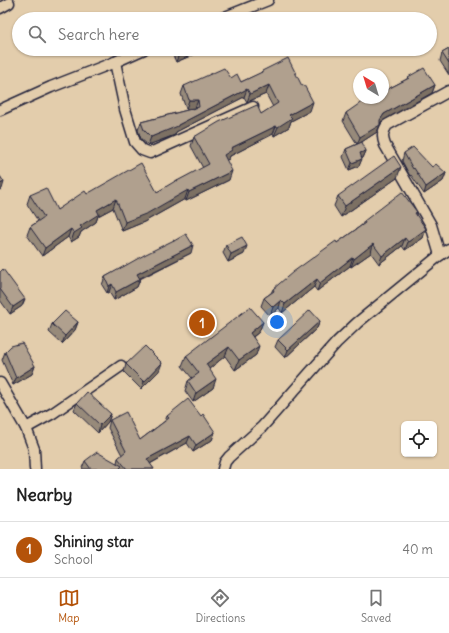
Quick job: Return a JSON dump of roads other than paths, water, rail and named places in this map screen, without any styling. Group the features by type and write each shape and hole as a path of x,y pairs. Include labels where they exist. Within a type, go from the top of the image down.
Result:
{"street":[{"path":"238,12 268,0"},
{"path":"0,110 51,86 128,56"},
{"path":"115,62 125,109 135,142 142,150 150,153 253,107"},
{"path":"223,469 225,462 229,457 262,427 337,342 357,323 445,252 385,145 382,139 382,132 387,125 449,91"},
{"path":"26,428 52,414 121,366"},
{"path":"0,383 26,428 34,450 35,469"}],"place":[{"name":"Shining star","path":"202,323"}]}
